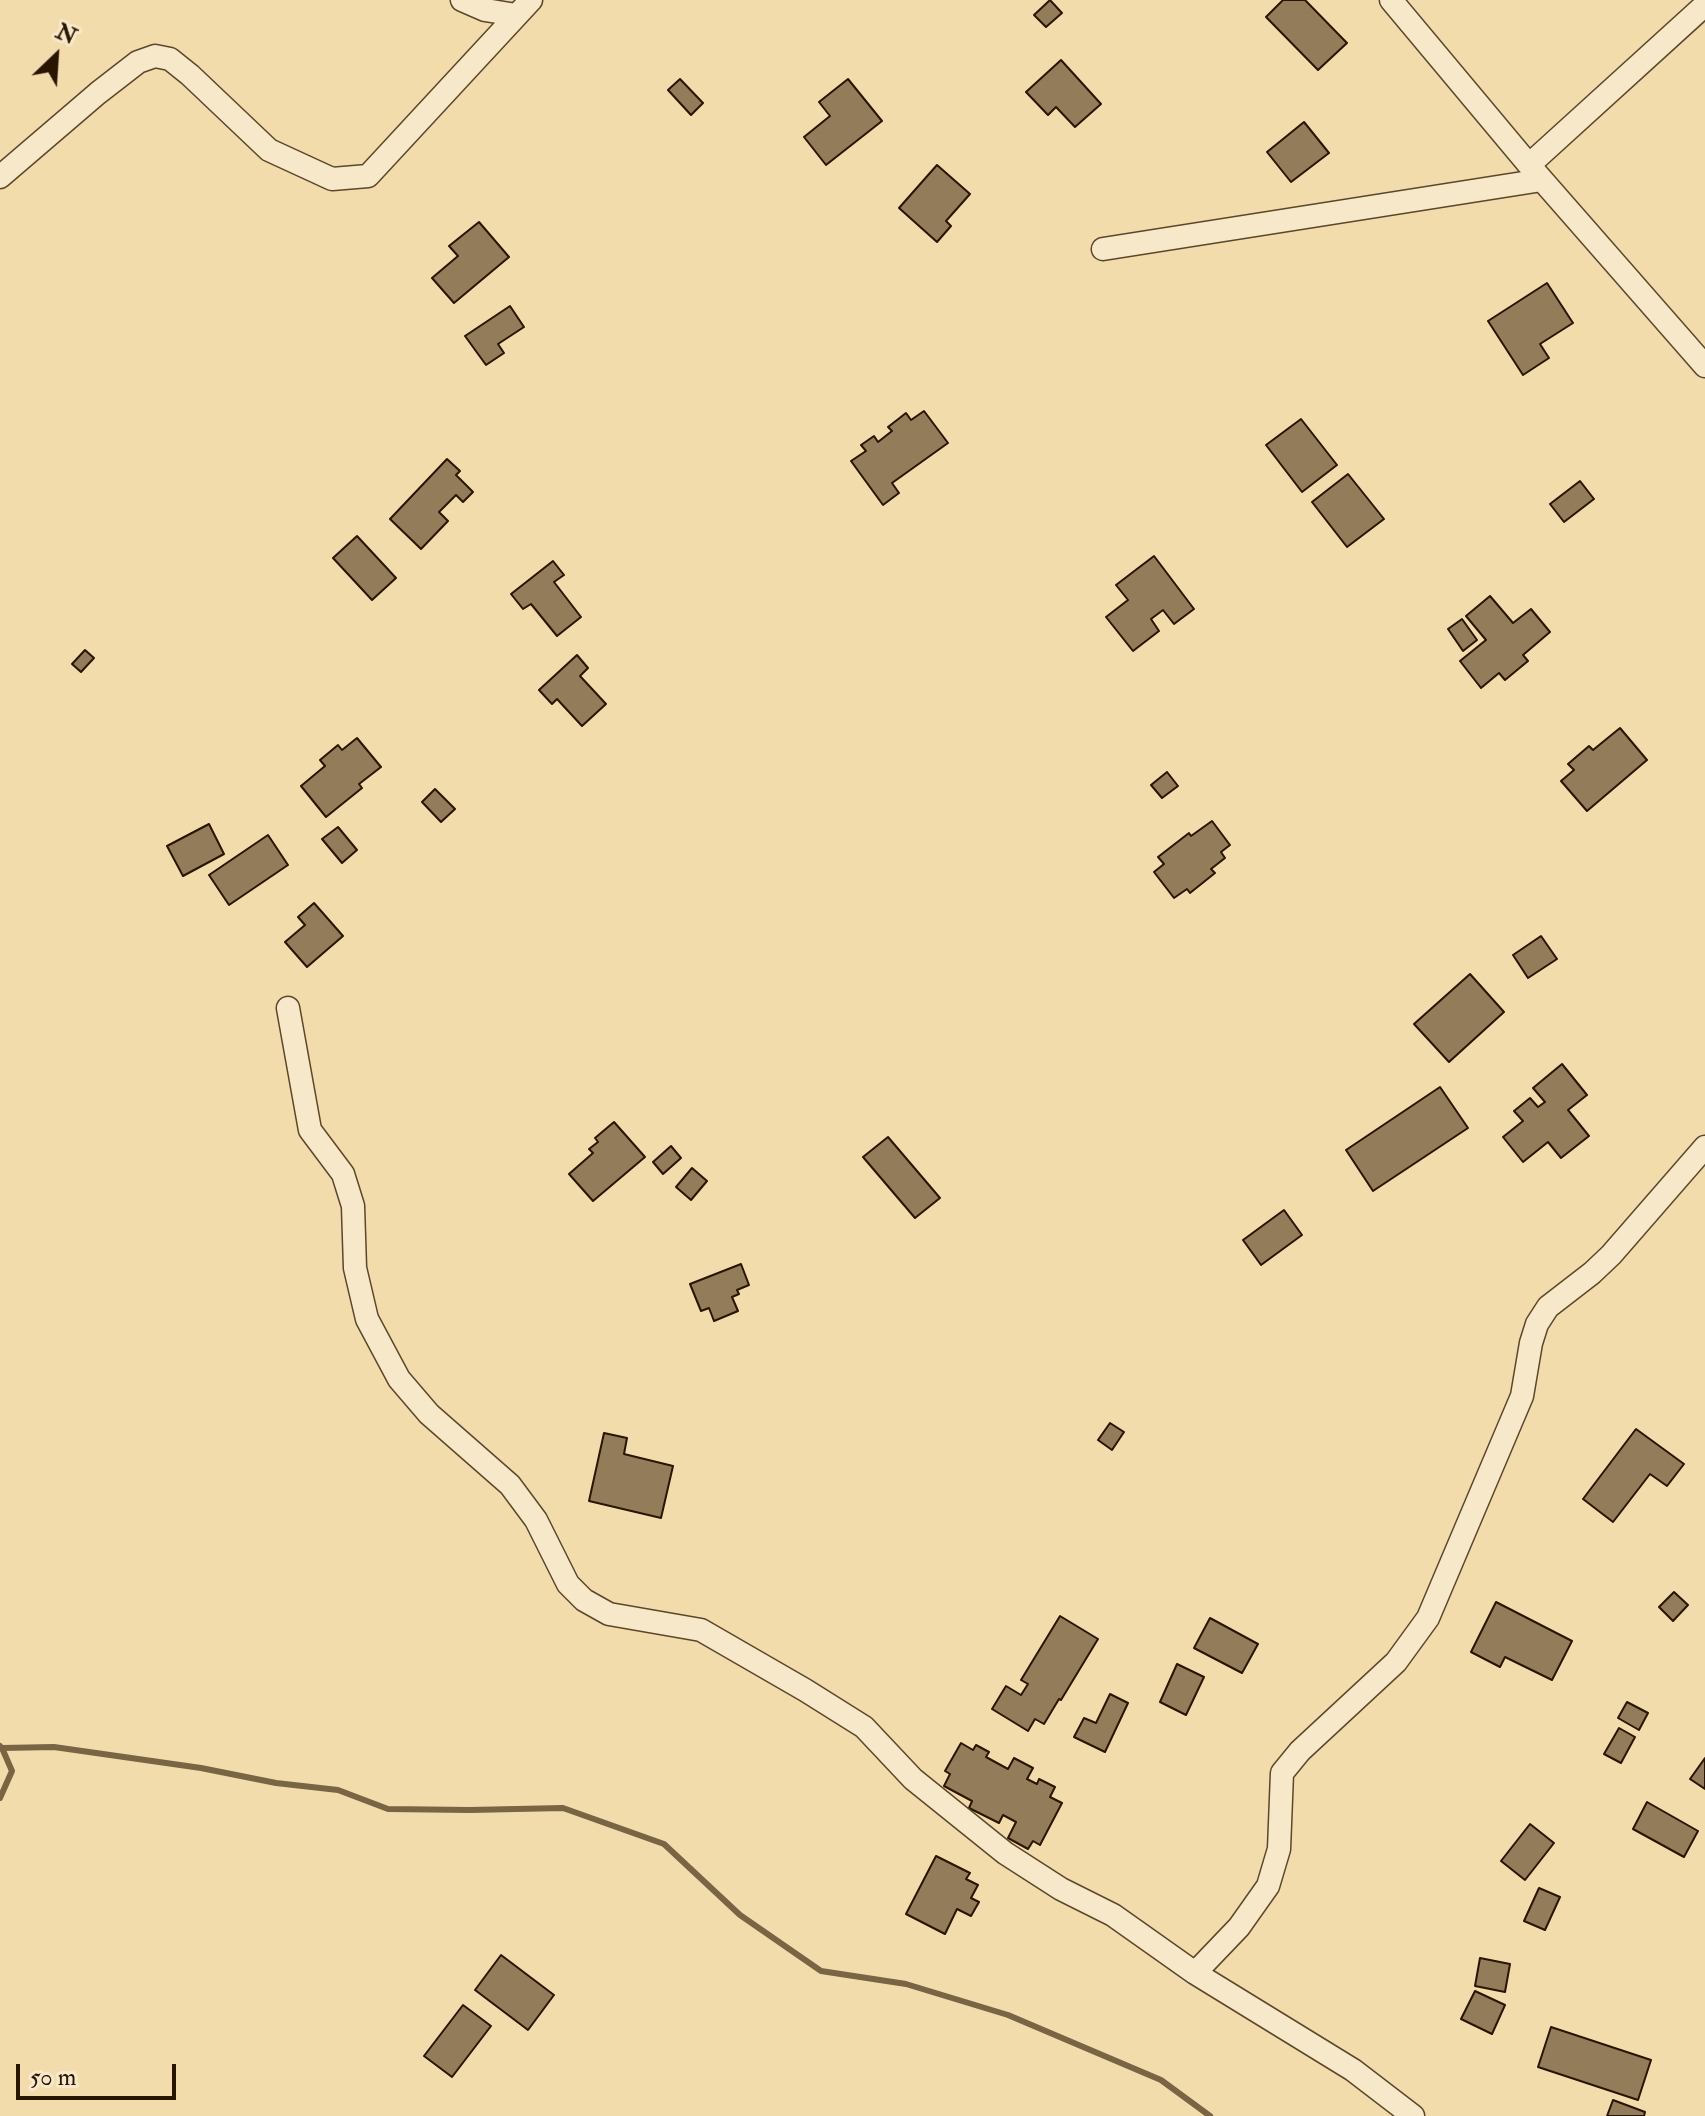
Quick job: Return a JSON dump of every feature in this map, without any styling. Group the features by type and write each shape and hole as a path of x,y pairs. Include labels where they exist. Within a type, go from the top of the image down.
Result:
{"street":[{"path":"462,0 485,10 523,8"},
{"path":"1391,0 1535,173 1705,366"},
{"path":"1103,249 1535,173 1705,5"},
{"path":"0,177 98,93 138,62 155,56 170,59 190,75 269,150 332,179 368,176 523,8"},
{"path":"288,1008 310,1130 343,1174 353,1206 355,1268 367,1319 399,1379 429,1414 510,1485 536,1520 568,1584 584,1600 609,1614 701,1630 805,1690 864,1727 913,1779 1005,1853 1061,1889 1113,1915 1195,1973 1353,2070 1413,2116"},
{"path":"1195,1973 1239,1927 1268,1886 1279,1849 1282,1773 1300,1751 1396,1662 1428,1618 1522,1396 1537,1324 1548,1307 1611,1255 1705,1147"}],"building":[{"path":"1050,0 1062,13 1046,27 1034,15"},
{"path":"1283,0 1305,0 1347,43 1318,70 1266,17"},
{"path":"1061,60 1101,104 1075,127 1056,107 1048,115 1026,92"},
{"path":"680,79 703,103 691,115 668,90"},
{"path":"848,79 882,121 826,165 804,137 830,116 819,102"},
{"path":"1304,122 1329,153 1291,182 1267,152"},
{"path":"937,165 970,194 946,221 951,226 937,242 899,208"},
{"path":"479,222 509,257 454,303 432,278 458,256 449,246"},
{"path":"1547,283 1573,323 1540,344 1549,358 1523,375 1488,321"},
{"path":"510,306 524,327 498,344 504,353 486,365 465,336"},
{"path":"924,411 948,443 892,483 899,493 883,505 851,461 866,451 861,445 874,436 878,442 892,431 888,427 906,413 911,420"},
{"path":"1301,419 1337,465 1302,492 1266,445"},
{"path":"447,459 460,471 456,475 473,492 463,502 456,495 439,512 448,521 421,549 390,519"},
{"path":"1348,474 1384,519 1347,547 1312,502"},
{"path":"1580,481 1594,499 1564,522 1550,504"},
{"path":"357,536 396,578 372,600 333,558"},
{"path":"1154,556 1194,609 1174,624 1163,610 1151,619 1159,631 1133,651 1106,617 1128,600 1116,585"},
{"path":"553,561 564,575 554,582 581,617 557,636 531,604 523,609 511,594"},
{"path":"1490,596 1513,623 1531,609 1550,632 1523,655 1528,661 1505,680 1499,673 1481,688 1460,661 1486,640 1466,616"},
{"path":"1462,619 1477,640 1463,651 1448,629"},
{"path":"85,650 94,658 81,672 72,664"},
{"path":"577,655 588,668 580,676 606,704 582,726 557,699 552,704 539,690"},
{"path":"1620,728 1647,760 1587,811 1561,781 1574,770 1568,764 1589,746 1593,750"},
{"path":"357,738 381,767 359,784 362,788 326,817 301,786 325,766 320,760 338,745 342,750"},
{"path":"1167,772 1178,786 1162,798 1151,785"},
{"path":"435,789 455,809 441,822 422,802"},
{"path":"1212,821 1230,845 1221,852 1225,858 1211,869 1215,873 1190,893 1187,889 1174,898 1154,872 1164,864 1158,857 1189,833 1191,836"},
{"path":"209,824 224,854 183,876 167,846"},
{"path":"338,827 357,850 342,863 322,839"},
{"path":"268,835 288,865 229,905 209,875"},
{"path":"314,903 343,936 307,967 285,942 305,925 298,917"},
{"path":"1541,936 1557,959 1528,978 1513,955"},
{"path":"1470,974 1504,1012 1449,1062 1414,1024"},
{"path":"1562,1064 1587,1095 1568,1110 1589,1136 1561,1158 1548,1142 1523,1162 1503,1137 1523,1121 1514,1111 1530,1098 1538,1107 1545,1102 1533,1088"},
{"path":"1440,1087 1468,1128 1373,1191 1346,1150"},
{"path":"614,1122 645,1157 593,1201 569,1174 593,1153 589,1149 598,1142 595,1138"},
{"path":"888,1137 940,1198 915,1218 863,1157"},
{"path":"671,1146 681,1158 663,1174 653,1162"},
{"path":"692,1168 707,1181 691,1200 676,1187"},
{"path":"1284,1210 1302,1235 1261,1265 1243,1240"},
{"path":"741,1264 749,1285 737,1290 739,1294 732,1297 738,1311 714,1321 709,1308 701,1311 690,1284"},
{"path":"1110,1423 1124,1432 1112,1450 1098,1440"},
{"path":"1636,1429 1684,1464 1667,1486 1650,1474 1613,1522 1583,1499"},
{"path":"604,1433 627,1438 624,1454 673,1466 661,1518 589,1501"},
{"path":"1674,1592 1688,1605 1673,1621 1659,1607"},
{"path":"1496,1602 1572,1641 1552,1680 1505,1657 1500,1667 1471,1652"},
{"path":"1060,1616 1098,1639 1044,1724 1035,1719 1028,1731 992,1709 1006,1686 1021,1695 1028,1684 1021,1680"},
{"path":"1210,1618 1258,1644 1242,1673 1194,1648"},
{"path":"1177,1664 1204,1677 1186,1715 1160,1702"},
{"path":"1110,1694 1128,1703 1105,1752 1074,1737 1084,1718 1096,1723"},
{"path":"1627,1702 1648,1713 1639,1730 1618,1718"},
{"path":"1619,1728 1635,1737 1621,1763 1604,1754"},
{"path":"961,1743 973,1750 976,1745 989,1752 986,1757 1008,1769 1014,1758 1033,1768 1027,1779 1037,1784 1039,1779 1055,1787 1050,1797 1062,1803 1040,1845 1033,1841 1028,1849 1008,1838 1016,1822 1003,1815 999,1823 969,1808 972,1801 944,1786 950,1774 945,1771"},
{"path":"1705,1758 1705,1789 1690,1779"},
{"path":"1647,1802 1698,1831 1684,1857 1633,1829"},
{"path":"1530,1824 1554,1843 1525,1880 1501,1861"},
{"path":"936,1856 970,1873 966,1879 978,1885 971,1898 979,1902 971,1916 957,1909 945,1934 906,1914"},
{"path":"1539,1888 1560,1897 1545,1930 1524,1921"},
{"path":"501,1955 554,1995 528,2030 475,1990"},
{"path":"1480,1958 1510,1964 1505,1992 1475,1986"},
{"path":"1475,1991 1505,2005 1492,2034 1461,2019"},
{"path":"463,2005 491,2026 452,2077 424,2056"},
{"path":"1551,2027 1651,2060 1638,2100 1538,2067"},
{"path":"1613,2100 1645,2112 1644,2116 1607,2116"}],"waterway":[{"path":"0,1746 54,1747 338,1790 388,1809 563,1808 664,1844 740,1915 821,1971 906,1984 1008,2015 1161,2080 1210,2116"},
{"path":"0,1798 12,1771 2,1748"}]}
